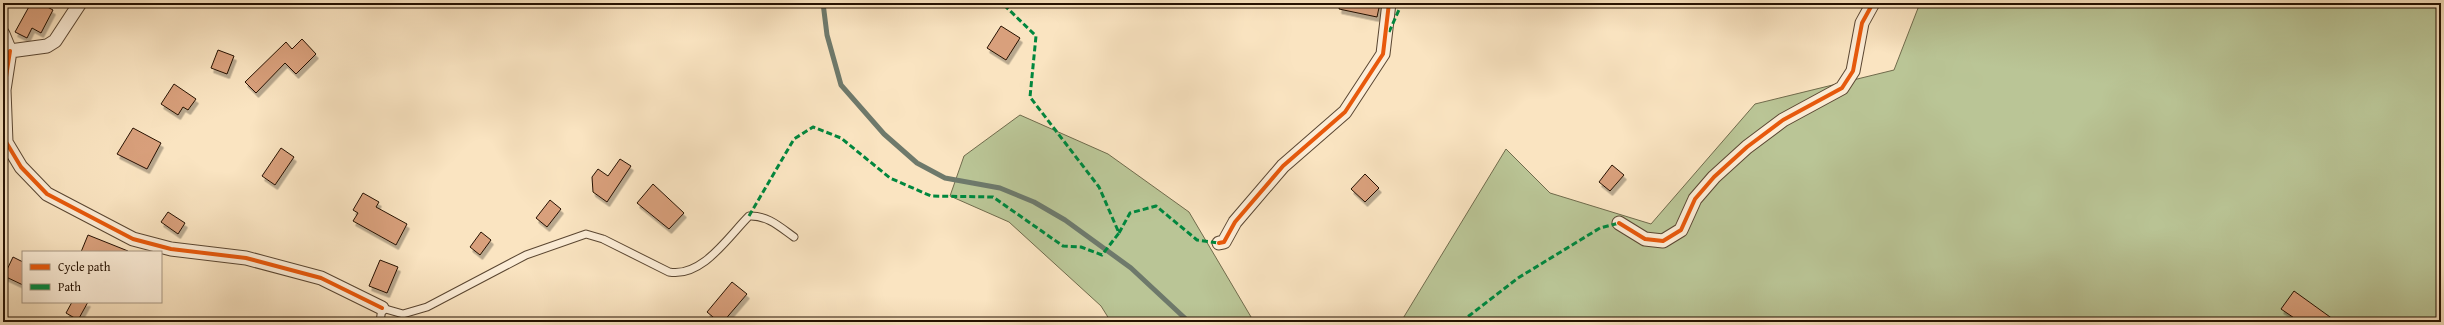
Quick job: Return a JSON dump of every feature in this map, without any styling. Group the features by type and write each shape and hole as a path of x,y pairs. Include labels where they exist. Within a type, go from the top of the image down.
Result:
{"street":[{"path":"10,52 47,46 55,41 80,3"},
{"path":"1219,243 1224,242 1235,222 1283,166 1345,112 1383,54 1389,3"},
{"path":"1619,223 1645,239 1663,241 1681,230 1695,199 1714,177 1747,147 1783,120 1842,88 1853,71 1862,23 1873,3"},
{"path":"3,34 10,52 4,90 6,142 21,167 48,194 133,239 172,249 246,258 320,278 382,308"}],"lane":[{"path":"380,322 382,308 403,314 427,307 526,255 586,234 603,239 669,272 678,274 691,271 706,261 749,216 760,216 774,222 794,238"}],"green space":[{"path":"1920,3 2441,3 2441,322 1403,322 1402,320 1506,149 1550,193 1651,224 1755,104 1894,70"},
{"path":"1020,115 1108,154 1189,212 1254,322 1111,322 1101,306 1009,222 950,196 964,156"}],"building":[{"path":"31,3 40,3 53,10 41,33 32,28 27,38 15,32"},
{"path":"1340,3 1380,3 1377,17 1339,9"},
{"path":"1001,26 1020,38 1006,60 987,48"},
{"path":"302,39 316,54 296,74 285,63 256,93 245,82 286,42 292,49"},
{"path":"218,50 234,56 227,74 211,68"},
{"path":"174,84 196,99 188,110 183,107 178,115 161,104"},
{"path":"133,128 161,143 147,169 117,154"},
{"path":"281,148 294,157 275,185 262,176"},
{"path":"620,159 631,166 607,202 593,192 592,177 598,169 608,176"},
{"path":"1612,165 1624,175 1610,191 1599,182"},
{"path":"1365,174 1379,188 1365,202 1351,189"},
{"path":"653,184 684,213 669,229 637,203"},
{"path":"363,193 379,202 376,207 407,224 396,245 353,221 358,213 353,210"},
{"path":"550,200 561,209 547,227 536,218"},
{"path":"168,212 185,223 178,234 161,222"},
{"path":"481,232 491,240 480,255 470,247"},
{"path":"88,235 128,251 81,251"},
{"path":"13,257 22,262 22,285 4,276"},
{"path":"380,260 398,267 387,293 369,286"},
{"path":"732,282 747,294 723,322 719,322 707,312"},
{"path":"2294,291 2337,322 2300,322 2281,309"},
{"path":"71,303 87,303 78,320 66,313"}],"waterway":[{"path":"823,3 827,35 841,85 884,134 917,163 945,178 1000,188 1034,202 1065,220 1131,268 1189,322"}],"marked path":[{"path":"749,216 794,139 813,127 841,138 890,178 931,196 993,197 1063,246 1081,247 1102,255 1119,233 1099,187 1030,97 1036,36 1002,3"},
{"path":"1389,32 1402,3"},
{"path":"1119,233 1130,213 1156,206 1197,240 1219,243"},
{"path":"1461,322 1518,278 1600,228 1619,223"}],"cycle path":[{"path":"1219,243 1224,242 1235,222 1283,166 1345,112 1383,54 1389,3"},
{"path":"1619,223 1645,239 1663,241 1681,230 1695,199 1714,177 1747,147 1783,120 1842,88 1853,71 1862,23 1873,3"},
{"path":"10,51 4,90 6,142 21,167 47,194 133,239 171,249 246,258 321,278 382,308"}]}
